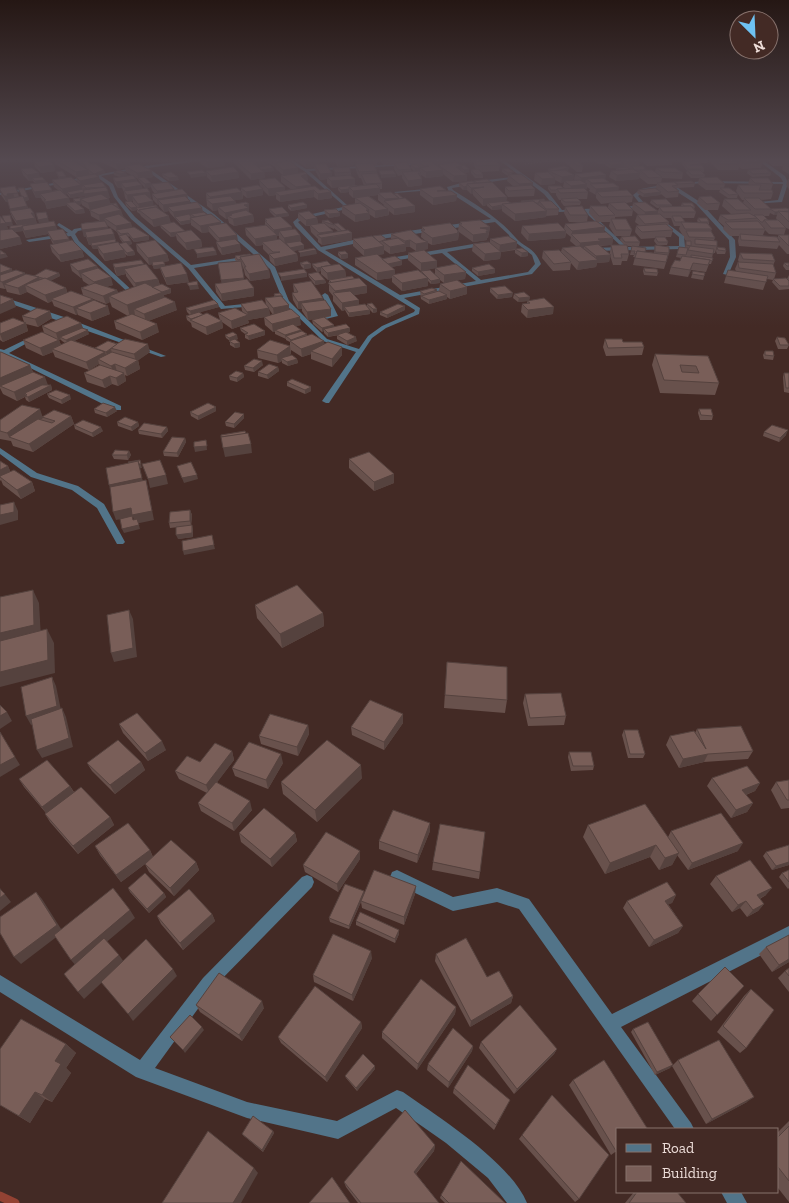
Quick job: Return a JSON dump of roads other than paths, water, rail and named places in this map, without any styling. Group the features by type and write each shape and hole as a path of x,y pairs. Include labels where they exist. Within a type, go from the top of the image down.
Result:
{"street":[{"path":"131,215 190,267 223,308 258,304"},
{"path":"212,215 273,268 284,302 324,340 359,351"},
{"path":"314,215 294,222 320,249 418,309 417,313 384,327 370,337 326,401"},
{"path":"400,297 530,273 538,264 538,254 512,237 496,220 488,215"},
{"path":"590,215 597,224 618,240 625,248"},
{"path":"709,215 732,240 733,257 726,274"},
{"path":"123,220 133,218"},
{"path":"320,249 368,239 429,232 496,220"},
{"path":"59,224 72,234 77,242 135,296"},
{"path":"29,240 72,234 76,230 104,224"},
{"path":"586,251 682,247 682,236 668,225"},
{"path":"502,241 512,237"},
{"path":"732,240 741,240"},
{"path":"382,260 444,252 492,243"},
{"path":"444,252 479,281"},
{"path":"190,267 259,255"},
{"path":"344,264 354,263"},
{"path":"307,322 330,319 335,316 326,295"},
{"path":"0,298 69,320 108,337 163,356"},
{"path":"61,324 69,320"},
{"path":"1,353 45,332"},
{"path":"1,353 118,408"},
{"path":"0,450 34,475 75,488 101,506 120,542"},
{"path":"397,877 453,904 497,894 524,904 684,1128"},
{"path":"142,1071 208,983 307,882"},
{"path":"610,1024 789,933"},
{"path":"0,983 142,1071 247,1110 338,1130 397,1098 452,1137 494,1172 518,1203"}],"waterway":[{"path":"0,1196 15,1203"}]}
